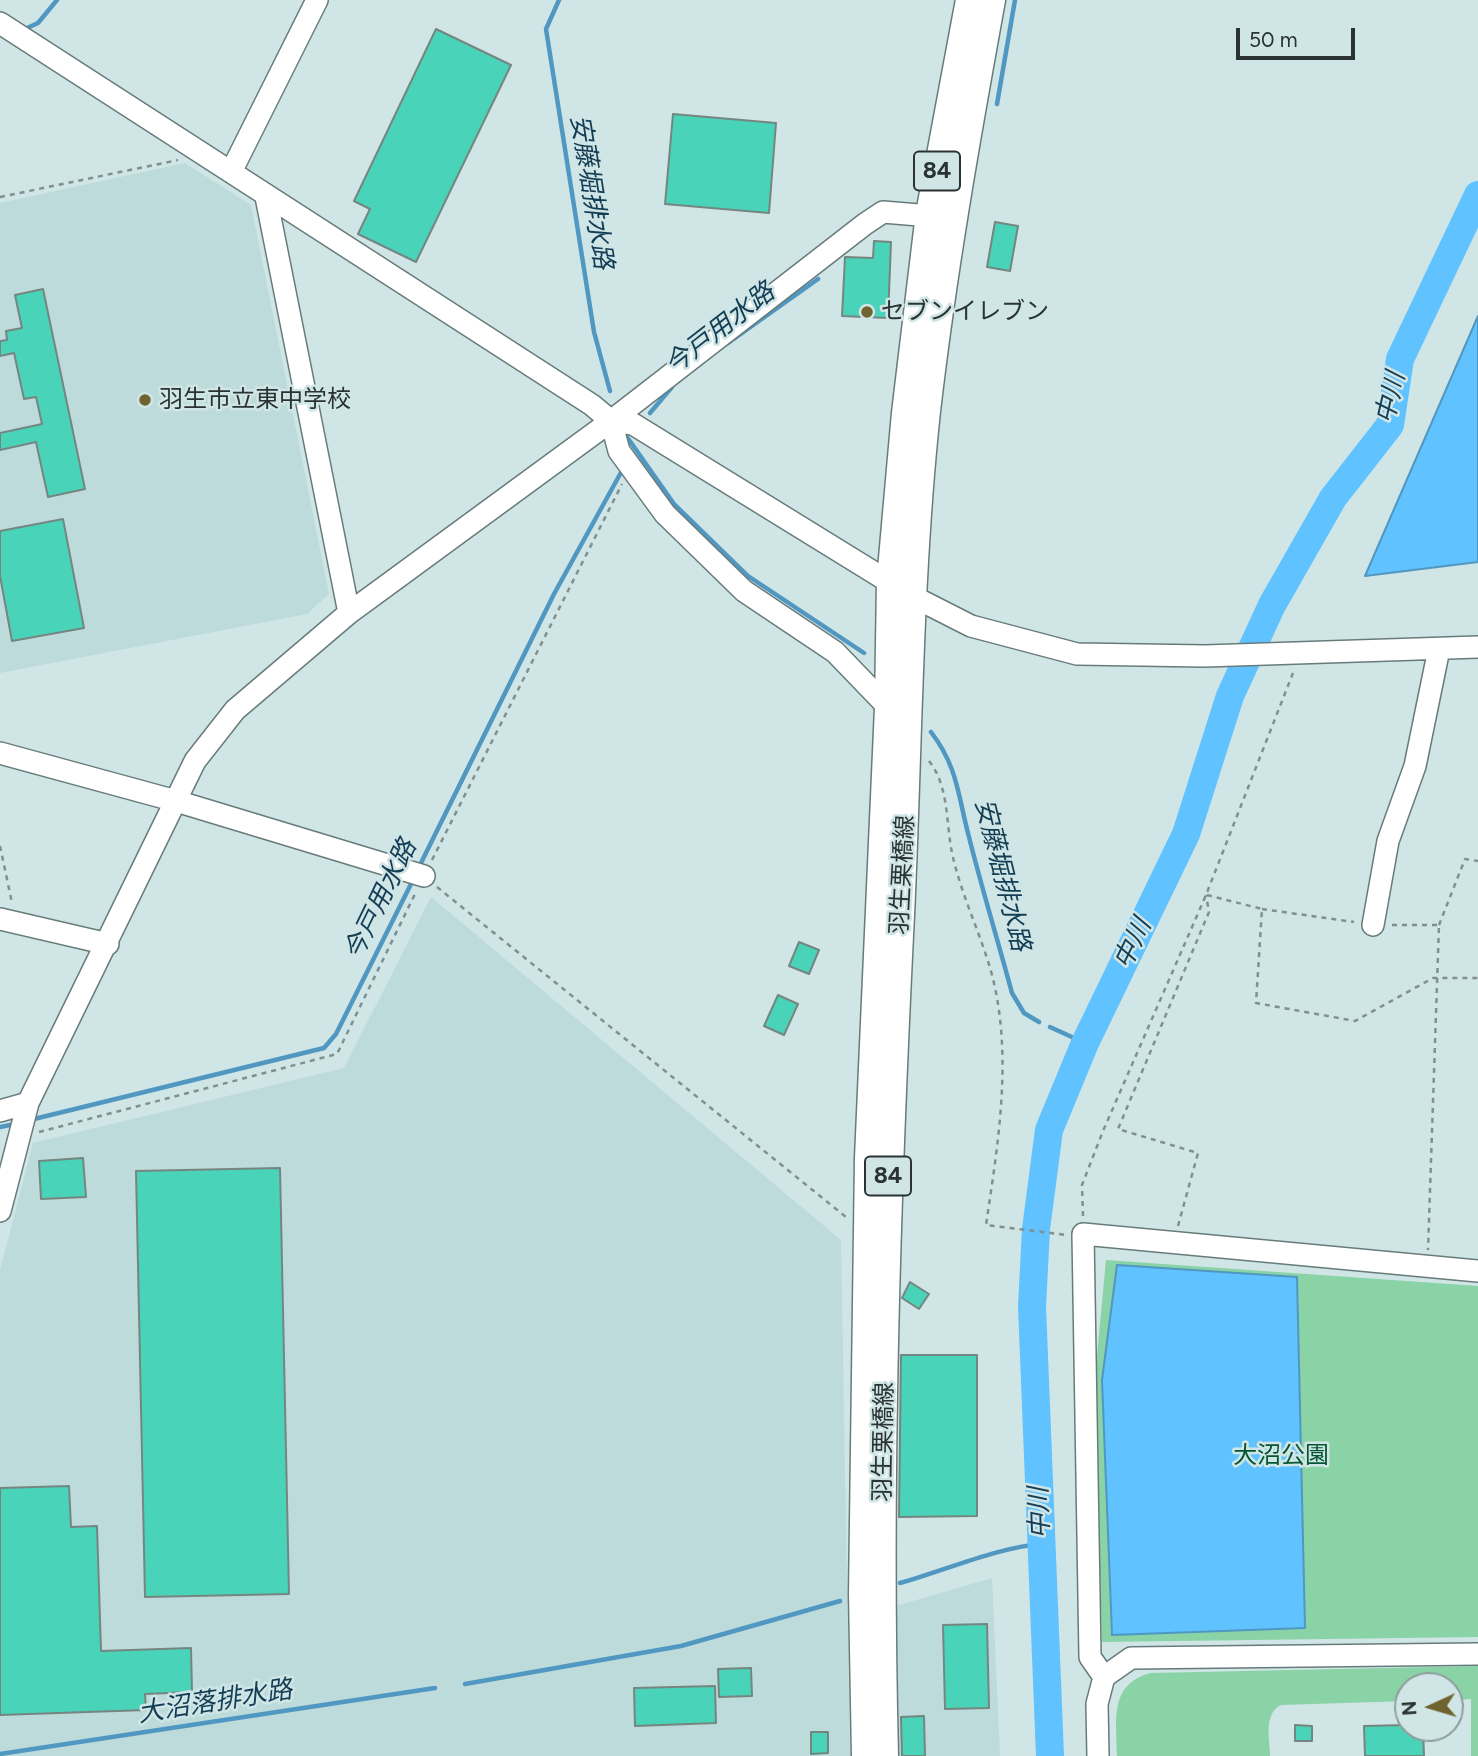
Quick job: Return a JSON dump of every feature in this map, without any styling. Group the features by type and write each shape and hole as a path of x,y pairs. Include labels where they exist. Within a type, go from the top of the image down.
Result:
{"main road":[{"name":"羽生栗橋線","path":"885,1756 881,1597 888,1172 909,742 912,596 941,216 969,0"},
{"name":"羽生栗橋線","path":"865,1756 862,1594 867,1234 888,706 890,581 905,413 941,216 992,0"}],"street":[{"path":"231,172 317,0"},
{"path":"0,23 592,405 611,421 633,424 912,596 971,626 1077,654 1205,656 1478,647"},
{"path":"266,197 349,613"},
{"path":"0,1211 28,1103 108,944 195,761 235,710 349,613 611,421 883,212 941,216"},
{"path":"611,421 619,452 665,514 744,591 835,652 888,706"},
{"path":"1373,925 1388,841 1415,766 1439,649"},
{"path":"0,753 424,876"},
{"path":"8,921 108,944"},
{"path":"0,1111 28,1103"},
{"path":"1104,1676 1090,1657 1083,1234 1478,1272"},
{"path":"1098,1756 1097,1704 1104,1676 1131,1658 1478,1654"}],"path":[{"path":"0,197 204,154"},
{"path":"909,742 931,764 941,782 953,855 992,977 1001,1045 1000,1128 986,1225 1083,1234 1082,1185 1206,895 1301,652"},
{"path":"0,846 8,921"},
{"path":"1427,1267 1439,925 1465,859 1478,861"},
{"path":"424,876 867,1234"},
{"path":"1206,895 1262,909 1373,925 1439,925"},
{"path":"1173,1244 1198,1153 1118,1129 1209,912 1206,895"},
{"path":"1262,909 1256,1003 1355,1021 1433,978 1478,978"}],"shaded area":[{"name":"羽生市立東中学校","path":"185,163 251,205 329,594 307,614 0,673 0,203"},
{"path":"431,897 841,1240 850,1756 0,1756 0,1270 33,1143 344,1068"},
{"path":"992,1578 1000,1756 898,1756 896,1606"}],"green space":[{"name":"大沼公園","path":"1106,1260 1478,1286 1478,1637 1102,1642 1095,1377"},
{"path":"1478,1666 1478,1756 1471,1756 1471,1699 1464,1699 1464,1672 1394,1672 1394,1701 1281,1705 1275,1709 1270,1721 1270,1756 1117,1756 1116,1717 1121,1695 1137,1678 1151,1673"}],"water":[{"path":"1478,316 1478,562 1365,576"},
{"path":"1117,1265 1297,1277 1305,1628 1112,1635 1102,1380"}],"building":[{"path":"436,29 511,65 416,262 358,234 370,209 354,201"},
{"path":"673,114 776,123 769,213 665,204"},
{"path":"995,222 1018,226 1010,271 987,267"},
{"path":"874,241 891,242 888,318 842,316 845,257 873,258"},
{"path":"43,289 85,489 48,497 36,442 0,450 0,433 42,424 36,397 24,399 14,353 0,356 0,341 7,340 6,331 22,328 15,295"},
{"path":"63,519 84,628 12,641 0,576 0,531"},
{"path":"799,942 819,950 809,974 789,966"},
{"path":"778,995 798,1004 784,1035 764,1026"},
{"path":"83,1158 86,1197 41,1199 39,1161"},
{"path":"280,1168 289,1594 145,1597 136,1171"},
{"path":"910,1282 929,1294 919,1309 902,1298"},
{"path":"901,1355 977,1355 977,1516 899,1517"},
{"path":"69,1486 71,1527 97,1526 101,1651 191,1648 192,1692 145,1694 146,1710 0,1715 0,1488"},
{"path":"987,1624 989,1708 945,1709 943,1625"},
{"path":"751,1668 752,1696 719,1697 718,1669"},
{"path":"715,1686 716,1723 635,1726 634,1688"},
{"path":"924,1716 925,1756 902,1756 901,1717"},
{"path":"1295,1725 1312,1726 1312,1741 1295,1741"},
{"path":"1394,1725 1394,1742 1424,1742 1424,1756 1365,1756 1364,1726"},
{"path":"811,1732 828,1732 828,1753 811,1754"}],"waterway":[{"path":"23,30 38,23 57,0"},
{"name":"安藤堀排水路","path":"559,0 546,29 594,332 610,391"},
{"name":"今戸用水路","path":"997,104 1015,0"},
{"name":"中川","path":"1050,1756 1032,1306 1036,1229 1049,1130 1085,1043 1186,834 1230,696 1272,605 1333,498 1390,425 1400,359 1478,195"},
{"name":"今戸用水路","path":"728,343 818,279"},
{"name":"今戸用水路","path":"650,413 672,387"},
{"name":"安藤堀排水路","path":"627,437 674,504 748,576 864,653"},
{"name":"今戸用水路","path":"419,867 554,594 624,467"},
{"name":"安藤堀排水路","path":"931,732 947,757 956,782 1012,993 1024,1013 1039,1022"},
{"name":"今戸用水路","path":"30,1120 324,1048 336,1034 414,878"},
{"name":"安藤堀排水路","path":"1050,1027 1085,1043"},
{"name":"今戸用水路","path":"0,1127 15,1124"},
{"name":"大沼落排水路","path":"900,1583 989,1554 1042,1544"},
{"name":"大沼落排水路","path":"465,1684 681,1646 840,1601"},
{"name":"大沼落排水路","path":"0,1754 435,1688"}],"place":[{"name":"セブンイレブン","path":"867,312"},
{"name":"羽生市立東中学校","path":"145,400"}]}
